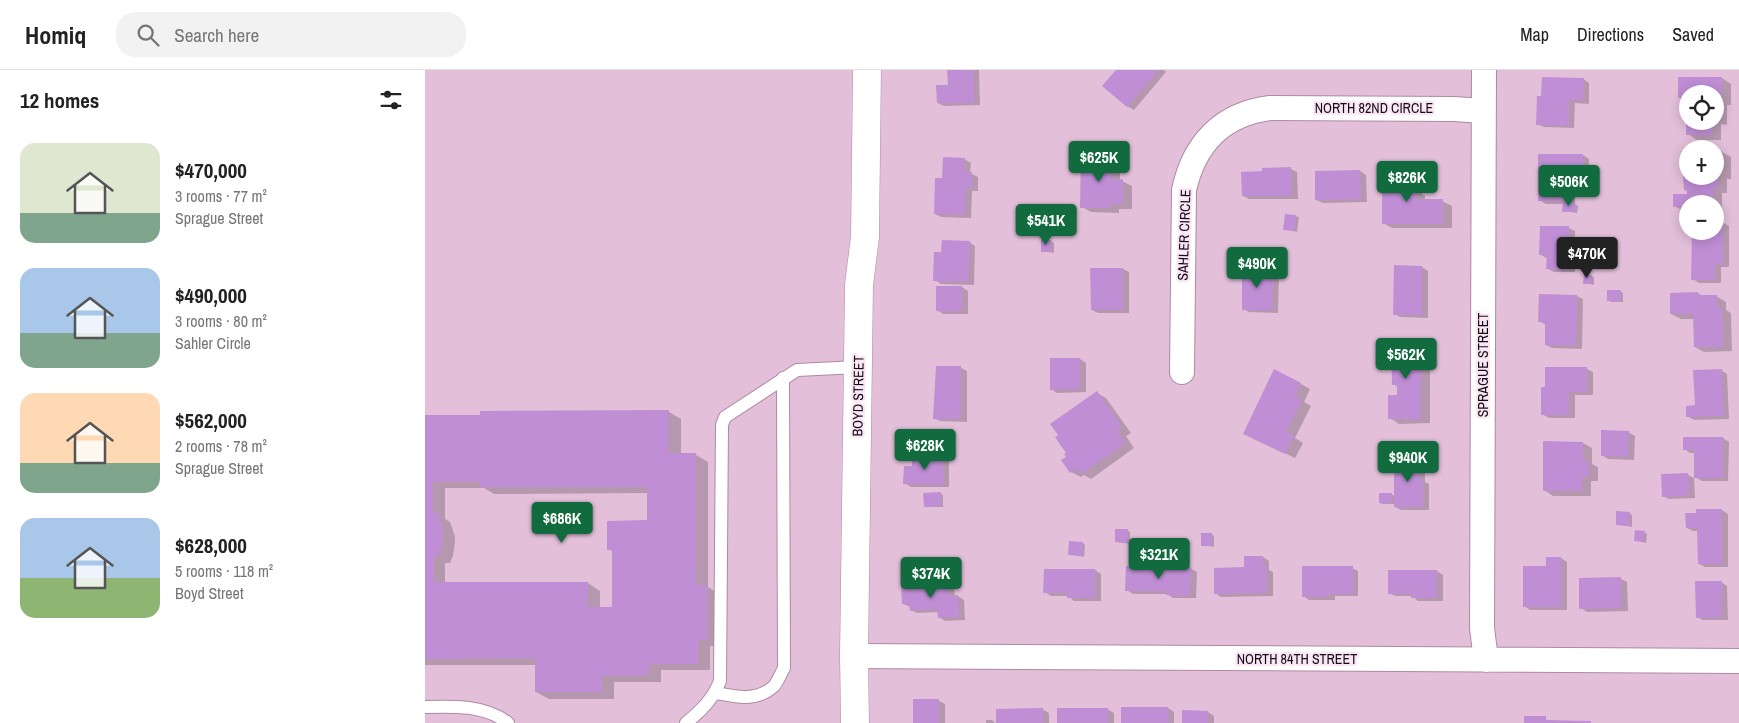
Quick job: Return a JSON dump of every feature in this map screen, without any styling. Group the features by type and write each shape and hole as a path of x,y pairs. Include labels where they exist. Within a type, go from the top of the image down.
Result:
{"street":[{"name":"BOYD STREET","path":"855,723 854,656 859,285 865,236 867,70"},
{"name":"SPRAGUE STREET","path":"1484,70 1482,628 1486,660"},
{"name":"NORTH 82ND CIRCLE","path":"1264,109 1453,109 1484,111"},
{"name":"SAHLER CIRCLE","path":"1182,372 1183,202 1187,176 1202,146 1215,132 1229,121 1264,109"},
{"name":"NORTH 84TH STREET","path":"854,656 1739,661"}],"lane":[{"path":"686,723 697,714 715,693 720,680 722,425 725,417 797,370 858,367"},
{"path":"715,693 743,698 763,693 774,685 784,668 783,378"},
{"path":"425,707 459,706 497,714 509,723"}],"building":[{"path":"947,70 974,70 974,103 937,103 936,85 948,85"},
{"path":"1116,70 1159,70 1127,107 1102,86"},
{"path":"1542,77 1584,78 1583,101 1569,100 1569,126 1536,125 1537,96 1541,96"},
{"path":"1678,77 1722,77 1722,85 1679,85 1678,98"},
{"path":"1686,130 1712,130 1712,135 1686,135"},
{"path":"1081,154 1111,154 1111,179 1123,179 1123,204 1110,204 1110,208 1080,208"},
{"path":"1538,154 1583,154 1583,175 1569,175 1569,201 1538,201"},
{"path":"943,157 965,158 964,172 972,172 972,188 966,188 965,215 934,214 935,178 942,178"},
{"path":"1291,167 1292,196 1242,196 1241,172 1262,171 1262,168"},
{"path":"1360,170 1361,199 1315,200 1315,171"},
{"path":"1382,173 1413,173 1413,189 1416,189 1416,199 1443,199 1443,224 1382,224"},
{"path":"1684,185 1718,185 1718,188 1713,188 1713,195 1679,195 1679,207 1673,207 1673,194 1687,194 1687,190 1684,190"},
{"path":"1563,202 1575,203 1575,212 1562,212"},
{"path":"1285,214 1296,215 1295,231 1283,230"},
{"path":"1540,226 1569,226 1569,270 1546,269 1547,255 1539,255"},
{"path":"942,240 970,241 968,282 933,281 934,252 941,252"},
{"path":"1041,240 1051,240 1051,252 1041,252"},
{"path":"1692,240 1723,240 1723,264 1715,264 1715,280 1691,280"},
{"path":"1394,265 1422,266 1422,315 1393,315"},
{"path":"1090,268 1123,268 1123,310 1091,310"},
{"path":"1242,268 1273,269 1272,310 1242,310"},
{"path":"1584,274 1592,275 1591,284 1583,284"},
{"path":"936,286 962,286 962,311 936,311"},
{"path":"1607,290 1621,290 1621,301 1607,301"},
{"path":"1698,292 1698,295 1717,295 1717,307 1722,307 1723,347 1694,347 1693,314 1670,314 1670,293"},
{"path":"1539,294 1577,295 1576,346 1545,345 1545,322 1538,322"},
{"path":"1391,339 1421,339 1421,419 1388,419 1388,395 1397,395 1397,385 1392,385"},
{"path":"1050,358 1080,358 1080,389 1050,390"},
{"path":"936,366 961,366 961,419 933,419"},
{"path":"1545,367 1587,367 1587,392 1569,392 1569,415 1541,415 1541,387 1545,387"},
{"path":"1274,369 1301,383 1295,396 1302,400 1286,432 1294,436 1285,454 1243,434"},
{"path":"1722,369 1724,416 1686,417 1686,406 1695,405 1693,370"},
{"path":"1097,391 1122,427 1117,431 1126,443 1081,474 1077,468 1070,473 1061,460 1066,457 1064,454 1066,453 1055,437 1058,435 1050,424"},
{"path":"669,410 669,453 696,453 696,585 707,585 707,640 698,640 698,664 649,664 649,675 602,676 602,692 535,692 535,658 425,659 425,415 480,415 480,411","holes":["433,482 480,482 480,487 647,487 647,520 607,521 607,550 612,550 612,607 588,607 588,582 434,582 434,557 438,557 441,549 443,528 438,513 433,513"]},
{"path":"1601,430 1629,431 1628,457 1601,456"},
{"path":"1683,437 1723,437 1723,478 1694,478 1694,450 1683,450"},
{"path":"1543,441 1583,442 1583,461 1589,461 1589,477 1582,477 1582,491 1543,491"},
{"path":"912,455 944,456 943,485 903,484 904,466 912,466"},
{"path":"1394,457 1419,457 1419,479 1423,479 1423,507 1394,507"},
{"path":"1688,473 1689,495 1662,497 1661,474"},
{"path":"941,492 941,506 924,507 923,493"},
{"path":"1379,493 1392,493 1392,503 1379,503"},
{"path":"1696,509 1722,509 1722,564 1698,564 1697,528 1686,528 1685,513 1696,513"},
{"path":"1616,511 1630,512 1629,526 1616,525"},
{"path":"1115,529 1128,529 1128,543 1115,542"},
{"path":"1635,530 1645,531 1643,542 1634,541"},
{"path":"1201,533 1212,533 1212,546 1201,546"},
{"path":"1069,541 1083,542 1082,556 1068,555"},
{"path":"1244,556 1263,556 1264,567 1267,567 1267,593 1214,594 1214,568 1244,567"},
{"path":"1546,557 1561,557 1561,607 1523,607 1523,566 1546,566"},
{"path":"1126,566 1191,567 1190,596 1166,595 1166,591 1125,591"},
{"path":"1302,566 1353,566 1353,594 1329,594 1329,597 1302,597"},
{"path":"1044,569 1095,569 1095,598 1067,598 1067,593 1043,593"},
{"path":"1388,570 1437,570 1437,598 1411,598 1411,594 1388,594"},
{"path":"1621,577 1622,608 1579,609 1579,578"},
{"path":"1695,581 1722,581 1722,617 1696,618"},
{"path":"948,583 949,596 958,595 959,617 938,618 937,609 910,611 909,604 902,604 901,585"},
{"path":"913,699 939,699 939,723 913,723"},
{"path":"1121,707 1168,707 1169,723 1121,723"},
{"path":"1043,708 1043,723 996,723 996,709"},
{"path":"1057,708 1108,708 1108,723 1057,723"},
{"path":"1182,710 1208,711 1208,723 1182,723"},
{"path":"1524,716 1546,716 1546,720 1591,721 1591,723 1524,723"}]}
